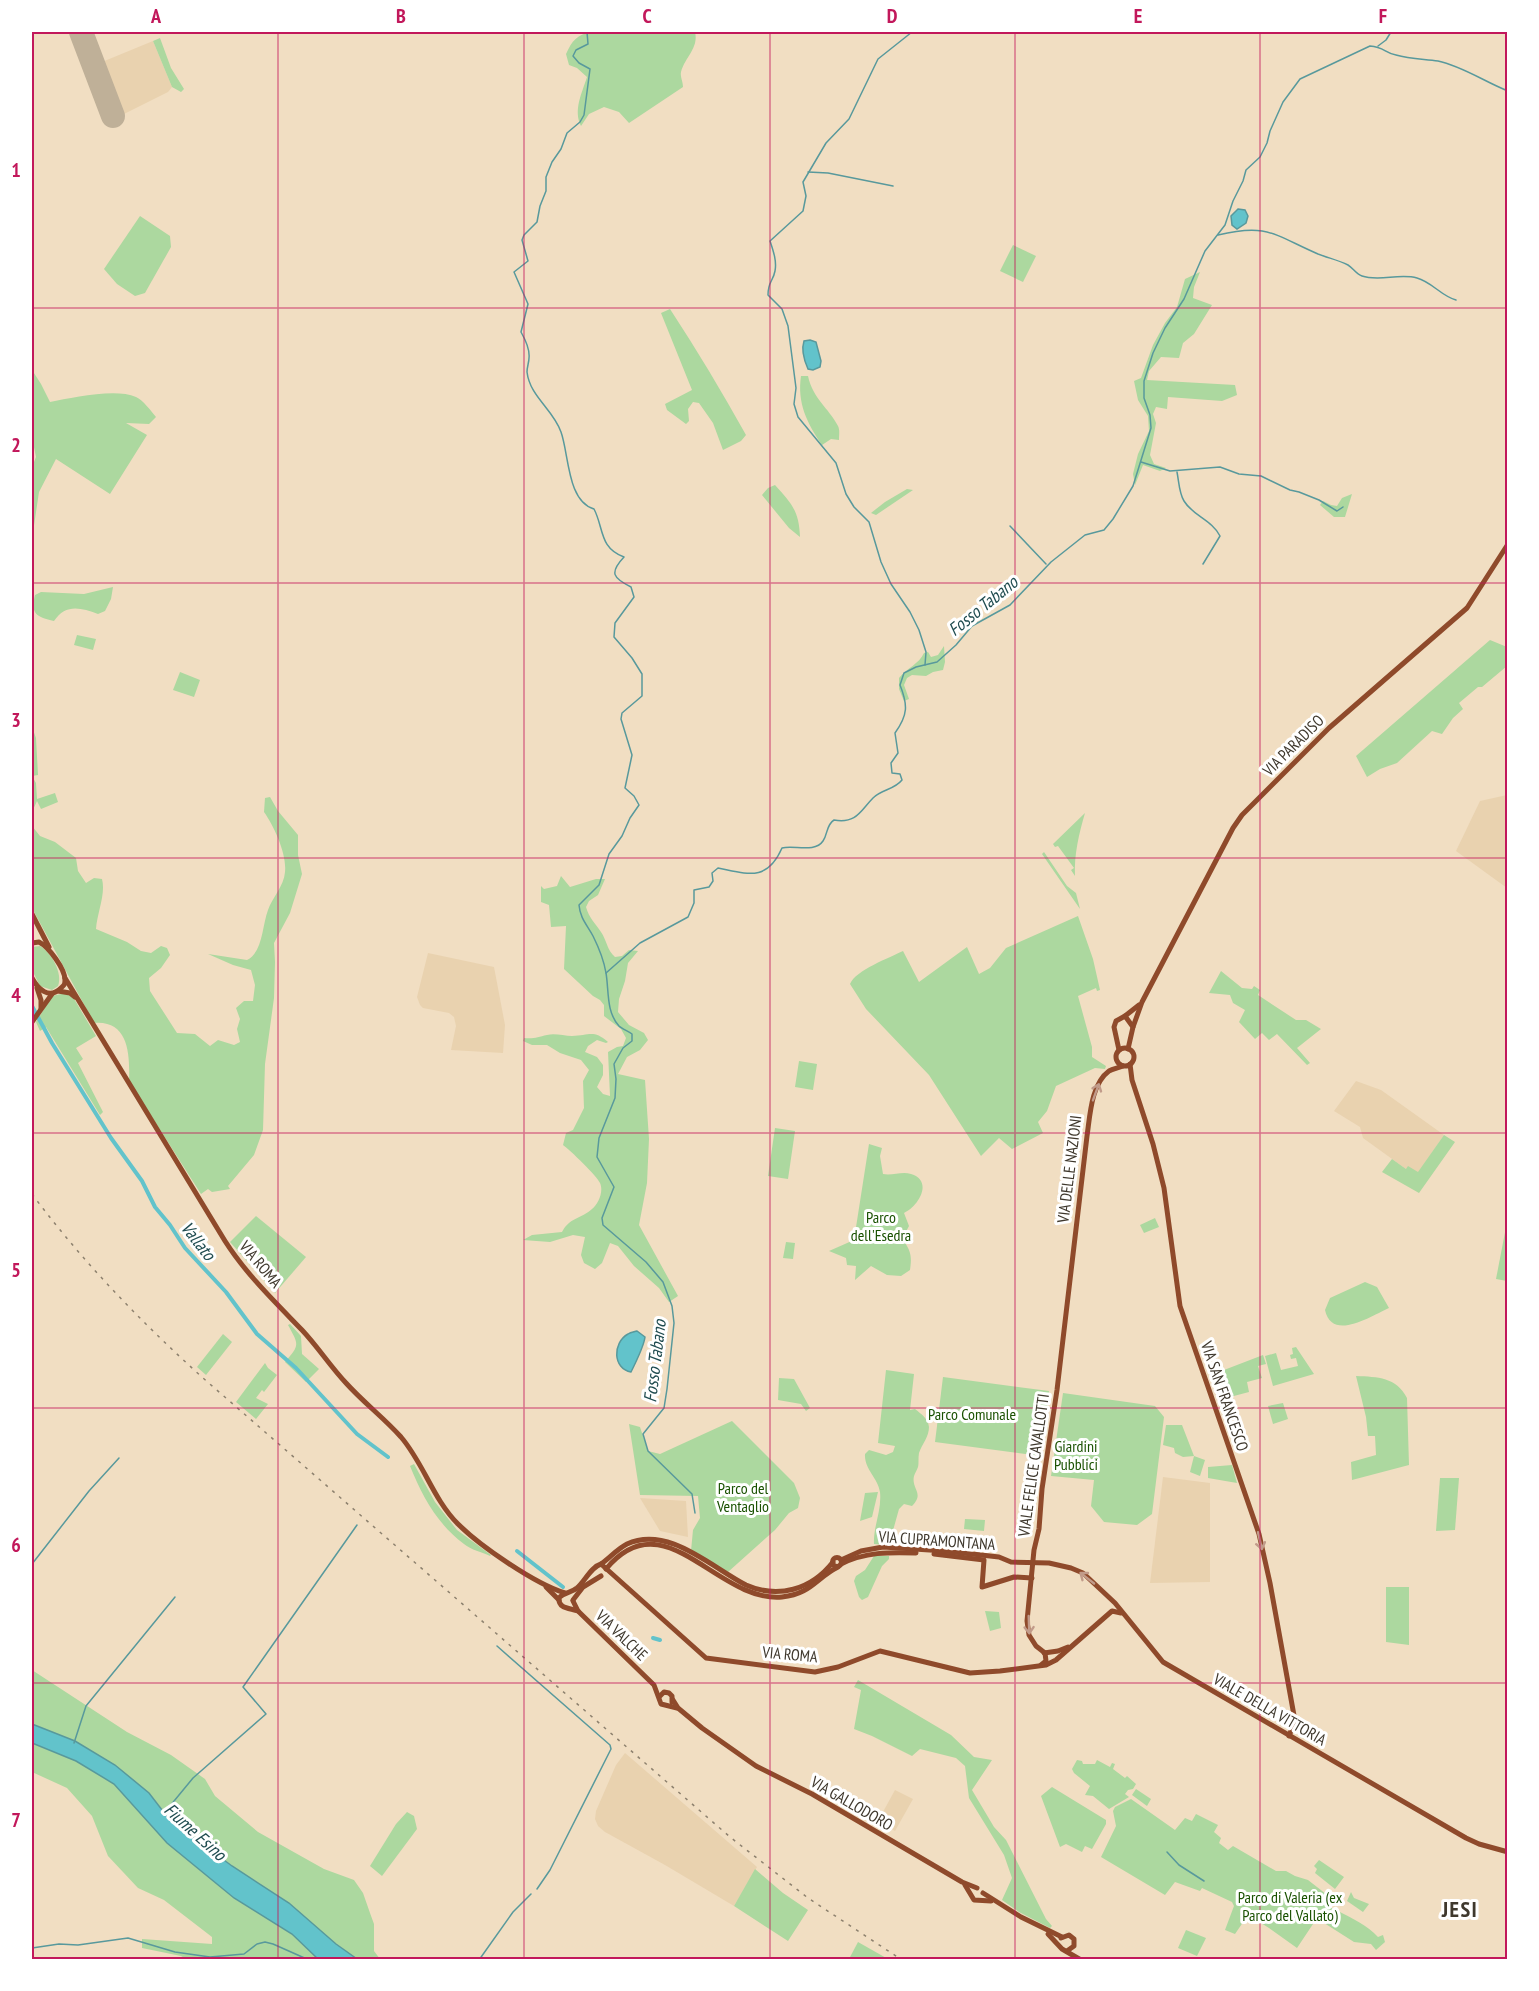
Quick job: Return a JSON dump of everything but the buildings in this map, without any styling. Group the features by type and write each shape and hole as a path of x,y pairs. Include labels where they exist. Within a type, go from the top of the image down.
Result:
{"main road":[{"name":"VIA PARADISO","path":"1128,1049 1142,1002 1233,828 1242,815 1329,728 1467,608 1508,544"},
{"path":"33,917 39,932 34,942 42,943 50,949"},
{"name":"VIA ROMA","path":"33,917 65,978 233,1254 325,1355 345,1382 400,1436 415,1455 441,1503 459,1525 487,1548 540,1582"},
{"path":"32,978 41,999 36,1016"},
{"path":"36,1016 64,984 65,978"},
{"path":"36,986 45,993 70,993 79,1000"},
{"path":"1119,1050 1128,1049 1133,1055 1126,1065 1118,1063 1116,1058 1119,1050 1114,1027 1116,1021 1133,1011 1142,1002"},
{"path":"1125,1016 1133,1026"},
{"name":"VIA DELLE NAZIONI","path":"1070,1275 1092,1106 1100,1082 1108,1072 1126,1065"},
{"name":"VIA SAN FRANCESCO","path":"1126,1065 1162,1175 1180,1306 1259,1534 1295,1721 1289,1736"},
{"name":"VIALE FELICE CAVALLOTTI","path":"1044,1653 1033,1642 1028,1631 1033,1563 1057,1392 1070,1275"},
{"path":"1032,1577 1036,1567 1041,1563 1037,1555 1039,1529"},
{"path":"559,1600 579,1585 596,1565 601,1564 629,1543 641,1539 659,1542"},
{"path":"540,1582 559,1600 562,1606 568,1607 583,1587 601,1576 626,1550 642,1544 659,1542"},
{"name":"VIA CUPRAMONTANA","path":"659,1542 702,1562 760,1595 784,1597 814,1586 838,1563 853,1556 914,1551 999,1557 1011,1562 1033,1563"},
{"name":"VIA CUPRAMONTANA","path":"914,1551 984,1560 982,1587 1014,1577 1032,1577"},
{"name":"VIALE DELLA VITTORIA","path":"1033,1563 1071,1568 1083,1573 1111,1600 1163,1662 1473,1841 1508,1852"},
{"name":"VIA ROMA","path":"601,1564 706,1658 815,1672 838,1667 880,1651 970,1673 1048,1665 1069,1647"},
{"path":"594,1569 596,1574 610,1575 617,1579"},
{"path":"540,1582 572,1595 573,1600"},
{"path":"551,1587 567,1590 579,1585"},
{"name":"VIA VALCHE","path":"573,1600 578,1611 654,1685 660,1696 661,1704 671,1702 671,1694 647,1678"},
{"path":"1111,1600 1112,1611"},
{"name":"VIA VALCHE","path":"568,1607 578,1611"},
{"path":"1112,1611 1121,1613"},
{"path":"1041,1665 1046,1660 1044,1653 1069,1647 1112,1611"},
{"path":"660,1696 666,1692"},
{"name":"VIA GALLODORO","path":"671,1702 729,1748 756,1766 812,1794 962,1882 977,1888 982,1896 1042,1929 1062,1937 1069,1935 1073,1938 1074,1946"},
{"name":"VIA GALLODORO","path":"962,1882 974,1900 982,1896"},
{"path":"971,1893 977,1888"},
{"name":"VIA GALLODORO","path":"1042,1929 1060,1944 1062,1949 1082,1959"},
{"path":"1060,1944 1062,1937"},
{"path":"1067,1951 1074,1946 1082,1959"}],"shaded area":[{"path":"71,32 90,32 102,62 153,41 172,87 168,92 106,123"},
{"path":"1508,795 1507,888 1456,851 1480,801"},
{"path":"428,953 494,967 505,1025 503,1053 451,1050 456,1026 454,1017 449,1013 423,1008 417,997"},
{"path":"1356,1081 1381,1090 1444,1135 1418,1173 1406,1169 1363,1138 1360,1127 1334,1111"},
{"path":"1163,1477 1210,1483 1210,1582 1150,1583"},
{"path":"640,1498 686,1501 688,1537 660,1531"},
{"path":"625,1753 757,1867 734,1906 598,1826 595,1819 596,1811 616,1765"},
{"path":"895,1790 913,1799 895,1831 878,1821"}],"green space":[{"path":"592,32 695,32 695,43 681,72 683,87 629,123 619,112 604,107 589,114 581,126 578,108 587,77 577,68 569,65 566,54 576,39 582,34"},
{"path":"160,38 171,68 184,89 181,92 172,87 153,41"},
{"path":"140,216 170,236 171,247 145,293 135,296 117,284 104,269"},
{"path":"1013,245 1036,256 1023,282 1000,271"},
{"path":"1200,272 1194,287 1193,298 1212,305 1194,334 1183,343 1179,358 1161,357 1149,371 1147,380 1235,385 1237,395 1222,401 1168,397 1167,409 1156,407 1153,414 1156,423 1150,455 1154,464 1166,468 1160,471 1143,465 1135,485 1133,474 1138,454 1149,431 1148,416 1138,400 1134,381 1141,378 1153,345 1177,307 1185,279"},
{"path":"670,309 746,435 741,441 723,450 713,423 699,403 693,402 688,409 689,421 686,424 667,410 665,404 692,390 661,313"},
{"path":"32,370 50,402 93,395 127,394 136,397 156,417 149,424 126,423 147,435 110,494 56,459 39,492 32,539 32,467 36,457 32,437"},
{"path":"801,376 808,376 813,391 834,419 838,426 839,440 831,439 822,445 817,437 804,412 800,395"},
{"path":"775,485 794,508 800,537 789,528 762,495 768,488"},
{"path":"907,489 913,490 876,515 871,513 885,502"},
{"path":"1352,494 1345,517 1334,517 1320,505 1323,501 1337,506 1342,498"},
{"path":"113,587 111,599 105,611 98,614 73,608 63,612 54,621 39,616 34,611 35,595 41,592 84,594"},
{"path":"77,635 96,639 93,650 74,645"},
{"path":"1490,640 1507,647 1507,666 1459,703 1463,709 1453,718 1442,734 1432,731 1397,763 1367,777 1356,756"},
{"path":"944,646 943,670 926,676 912,675 907,678 904,685 909,699 904,701 899,689 899,678 924,653 928,652 931,657 938,655"},
{"path":"180,672 200,680 194,697 173,690"},
{"path":"32,727 36,738 38,775 32,776"},
{"path":"32,776 36,783 37,799 55,793 58,802 41,809 37,801 32,812"},
{"path":"270,797 278,811 298,835 298,855 302,874 290,913 274,943 274,998 265,1064 263,1130 254,1155 228,1186 230,1189 212,1192 208,1189 201,1194 129,1081 128,1050 121,1033 106,1024 94,1023 32,908 32,826 40,836 55,842 76,858 78,871 86,883 94,878 102,879 103,891 96,929 127,942 141,951 151,953 161,946 167,948 170,955 161,968 149,978 150,991 177,1033 195,1034 210,1046 218,1040 234,1045 240,1042 237,1029 240,1019 236,1008 244,1001 253,1001 255,985 251,970 208,954 247,960 252,956 259,945 268,910 284,877 284,857 276,832 264,812 265,798"},
{"path":"1085,813 1077,844 1075,876 1071,870 1074,868 1058,846 1055,847 1053,844"},
{"path":"1044,852 1067,886 1076,893 1080,909 1042,854"},
{"path":"561,876 570,887 596,879 605,879 598,895 589,901 586,907 589,914 615,957 622,956 629,950 638,951 628,963 618,1012 629,1025 644,1033 648,1040 640,1050 627,1057 618,1074 645,1080 649,1139 647,1183 639,1225 678,1296 669,1302 659,1288 634,1266 618,1246 610,1243 602,1263 595,1269 584,1263 581,1255 585,1237 573,1235 550,1242 523,1240 532,1235 562,1232 569,1223 594,1207 600,1198 601,1190 600,1183 594,1175 563,1145 566,1133 573,1130 584,1108 583,1081 589,1070 581,1060 560,1053 547,1045 532,1045 523,1041 524,1038 550,1034 572,1036 591,1034 603,1038 608,1042 597,1040 588,1046 585,1052 597,1057 603,1065 603,1075 597,1087 603,1094 610,1096 608,1052 623,1046 626,1038 621,1029 604,1016 604,1005 600,1000 564,969 566,926 551,927 549,905 541,902 541,886 544,889 557,886"},
{"path":"1078,916 1093,959 1100,990 1097,991 1096,988 1078,996 1092,1047 1092,1057 1106,1066 1105,1069 1095,1068 1056,1086 1047,1111 1038,1122 1043,1133 1012,1149 999,1138 981,1156 929,1075 866,1009 850,984 866,969 903,951 919,982 967,947 979,974 990,968 1006,948"},
{"path":"40,946 52,958 59,975 58,986 52,990 40,986 32,970 32,947"},
{"path":"1221,971 1242,988 1252,989 1254,986 1260,990 1258,995 1296,1020 1306,1020 1321,1029 1297,1048 1310,1063 1307,1065 1277,1034 1269,1040 1262,1033 1255,1039 1239,1022 1245,1010 1233,1003 1230,995 1209,993"},
{"path":"61,994 73,997 96,1036 76,1048 83,1059 78,1063 103,1112 100,1115 46,1027 40,1031 36,1022 52,996"},
{"path":"799,1061 817,1064 813,1090 795,1087"},
{"path":"775,1128 795,1131 788,1179 768,1176"},
{"path":"1444,1135 1455,1142 1419,1193 1382,1172 1392,1159 1406,1169 1408,1166 1418,1172"},
{"name":"Parco dell'Esedra","path":"869,1144 882,1148 880,1156 883,1174 911,1174 918,1177 923,1188 918,1200 904,1213 909,1226 902,1239 910,1253 910,1270 901,1276 887,1275 871,1266 855,1280 856,1266 847,1265 846,1258 829,1251 854,1240"},
{"path":"256,1216 306,1257 275,1293 230,1242"},
{"path":"1155,1218 1159,1227 1144,1233 1140,1225"},
{"path":"1508,1222 1507,1281 1496,1279"},
{"path":"786,1242 795,1243 793,1259 783,1258"},
{"path":"1365,1282 1377,1287 1389,1308 1363,1321 1344,1326 1335,1324 1329,1319 1325,1310 1330,1298"},
{"path":"290,1324 301,1336 302,1354 319,1369 306,1382 285,1362 296,1345 288,1325"},
{"path":"223,1334 232,1342 206,1375 197,1367"},
{"path":"1296,1347 1314,1374 1273,1386 1265,1356 1276,1353 1281,1370 1298,1366 1296,1358 1291,1359 1290,1355 1293,1354 1292,1348"},
{"path":"1263,1355 1266,1364 1258,1366 1262,1378 1247,1382 1249,1392 1230,1397 1224,1370"},
{"path":"265,1363 277,1375 264,1392 262,1390 256,1398 268,1404 256,1419 236,1402"},
{"path":"886,1370 914,1374 910,1410 915,1409 922,1415 929,1427 919,1453 918,1467 914,1476 918,1494 916,1502 912,1506 904,1504 899,1509 889,1545 874,1544 880,1492 865,1459 865,1454 869,1450 886,1455 893,1452 895,1446 878,1443"},
{"path":"1356,1376 1386,1380 1403,1391 1407,1398 1409,1465 1352,1480 1351,1462 1376,1455 1375,1436 1368,1436"},
{"name":"Parco Comunale","path":"943,1377 1049,1391 1041,1456 935,1442"},
{"path":"779,1378 794,1379 810,1408 806,1411 801,1404 778,1400"},
{"name":"Giardini Pubblici","path":"1063,1393 1155,1406 1164,1417 1152,1514 1137,1525 1104,1522 1091,1506 1094,1480 1051,1476"},
{"path":"1283,1403 1288,1419 1273,1424 1268,1406"},
{"name":"Parco del Ventaglio","path":"732,1421 794,1483 800,1498 798,1508 789,1513 775,1530 728,1572 691,1551 693,1530 700,1518 698,1496 640,1495 629,1424 640,1427 648,1451 660,1454"},
{"path":"1166,1425 1182,1425 1194,1456 1183,1457 1175,1453 1174,1448 1163,1445"},
{"path":"1194,1456 1205,1460 1200,1476 1190,1472"},
{"path":"414,1464 435,1502 457,1530 490,1556 467,1546 446,1528 426,1499 415,1477 410,1466"},
{"path":"1232,1465 1237,1483 1208,1478 1208,1467"},
{"path":"1440,1478 1459,1478 1455,1530 1436,1531"},
{"path":"878,1492 872,1517 860,1521 865,1493"},
{"path":"965,1519 985,1520 984,1531 964,1529"},
{"path":"874,1556 889,1556 889,1559 882,1566 868,1597 862,1600 854,1581"},
{"path":"1386,1587 1409,1587 1409,1645 1386,1642"},
{"path":"985,1611 999,1612 1001,1628 990,1631"},
{"path":"32,1670 127,1732 171,1755 205,1779 215,1796 258,1832 324,1869 354,1880 363,1893 374,1924 374,1951 380,1959 357,1959 289,1903 232,1866 169,1818 149,1793 75,1741 32,1724"},
{"path":"858,1680 951,1735 974,1757 992,1760 972,1790 994,1827 1006,1840 1046,1919 1052,1926 1050,1928 1002,1900 1012,1878 1004,1855 969,1798 965,1766 956,1758 920,1749 912,1756 854,1729 861,1690 854,1687"},
{"path":"32,1743 76,1761 114,1784 167,1843 234,1898 292,1934 318,1959 186,1959 142,1948 142,1939 212,1944 212,1937 164,1900 138,1888 108,1856 92,1816 67,1788 32,1772"},
{"path":"1077,1760 1082,1761 1083,1764 1095,1764 1097,1760 1110,1767 1112,1763 1115,1764 1113,1769 1136,1784 1125,1794 1129,1797 1109,1809 1093,1796 1085,1795 1090,1786 1072,1769"},
{"path":"1052,1787 1106,1820 1092,1849 1085,1846 1082,1852 1066,1844 1060,1847 1041,1796"},
{"path":"1136,1789 1151,1799 1147,1806 1132,1795"},
{"name":"Parco di Valeria (ex Parco del Vallato)","path":"1131,1799 1175,1830 1185,1818 1192,1821 1196,1814 1218,1825 1214,1832 1221,1838 1219,1843 1228,1850 1233,1846 1276,1871 1286,1871 1308,1880 1326,1894 1322,1901 1326,1905 1360,1922 1378,1937 1383,1935 1385,1942 1376,1950 1371,1944 1354,1942 1321,1921 1315,1921 1297,1948 1248,1915 1235,1934 1225,1930 1234,1906 1232,1902 1202,1888 1200,1891 1175,1882 1165,1895 1101,1857 1116,1826 1113,1811 1115,1807"},
{"path":"407,1812 414,1816 417,1829 382,1876 370,1866 396,1824"},
{"path":"1319,1860 1344,1877 1335,1889 1315,1873 1317,1869 1314,1866"},
{"path":"755,1869 783,1893 808,1910 788,1941 734,1906"},
{"path":"1351,1892 1354,1898 1369,1904 1363,1912 1347,1901"},
{"path":"1186,1930 1206,1938 1197,1956 1178,1948"},
{"path":"858,1942 888,1959 849,1959"}],"water":[{"path":"1238,209 1245,210 1248,216 1246,223 1237,229 1232,225 1231,216"},
{"path":"804,341 816,342 821,361 820,367 813,370 808,369 803,351"},
{"path":"637,1331 645,1337 631,1372 621,1366 617,1349 623,1338"},
{"path":"32,1724 75,1741 115,1765 149,1793 169,1819 232,1866 289,1903 357,1959 318,1959 292,1934 234,1898 167,1843 114,1784 76,1761 32,1743"}],"waterway":[{"path":"587,32 588,44 576,50 573,56 579,63 590,69 584,115 580,122 567,133 561,149 552,162 546,177 546,191 537,222 522,240 528,261 514,272 528,304 521,332 529,351 527,372 529,381 561,432 570,476 579,497 594,509 606,543 624,557 616,567 615,575 631,587 634,597 615,623 614,637 642,674 642,696 622,713 621,719 632,755 625,788 634,796 639,805 609,854 599,885 579,905 582,918 593,936 606,973"},
{"path":"912,32 878,59 849,119 826,143 803,182 806,196 803,211 770,241 775,267 768,295 782,309 788,326 796,388 794,404 798,417 836,463 846,494 854,507 869,522 881,562 891,584 919,630 926,652 925,665"},
{"path":"1378,46 1391,32"},
{"name":"Fosso Tabano","path":"695,1513 692,1494 648,1451 643,1434 664,1408 674,1323 672,1306 663,1282 646,1262 603,1225 602,1218 614,1187 597,1157 599,1138 615,1098 614,1064 623,1048 632,1041 632,1034 619,1026 612,1014 606,973 640,943 688,917 694,903 694,890 709,887 713,881 712,873 718,868 756,873 770,866 782,848 815,847 823,841 834,820 842,821 853,818 873,798 899,783 902,780 900,774 892,773 891,763 898,753 895,733 905,710 900,685 904,673 916,667 937,662 972,626 1010,605 1051,562 1085,535 1104,530 1113,519 1133,486 1151,428 1150,415 1144,398 1144,381 1153,353 1165,328 1184,299 1205,251 1225,225 1246,170 1260,157 1283,102 1300,79 1370,46 1401,56 1447,63 1508,91"},
{"path":"808,172 828,173 893,186"},
{"path":"1218,235 1249,230 1270,233 1348,265 1362,276 1417,278 1456,300"},
{"path":"1141,462 1170,471 1220,467 1239,474 1261,476 1290,490 1319,500 1337,511 1343,507"},
{"path":"1177,472 1184,501 1220,536 1203,564"},
{"path":"1010,526 1046,564"},
{"name":"Vallato","path":"32,1006 52,1043 111,1138 142,1181 155,1207 185,1248 226,1292 257,1334 296,1368 357,1434 388,1457"},
{"path":"32,1564 89,1491 119,1458"},
{"name":"Fiume Esino","path":"165,1812 193,1778 266,1714 243,1687 357,1525"},
{"name":"Vallato","path":"517,1551 563,1587"},
{"path":"74,1743 86,1706 175,1597"},
{"name":"Vallato","path":"653,1638 660,1640"},
{"path":"497,1646 610,1745 611,1749 550,1870 537,1889"},
{"path":"1167,1852 1179,1865 1204,1881"},
{"path":"479,1960 513,1912 531,1894"},
{"path":"32,1948 128,1938 175,1952 210,1957 244,1954 257,1944 265,1942 309,1960"}],"runway":[{"path":"81,32 113,116"}],"railway":[{"path":"32,1194 113,1290 203,1378 730,1837 808,1898 902,1960"}],"district":[{"name":"JESI","path":"1460,1909"}]}
